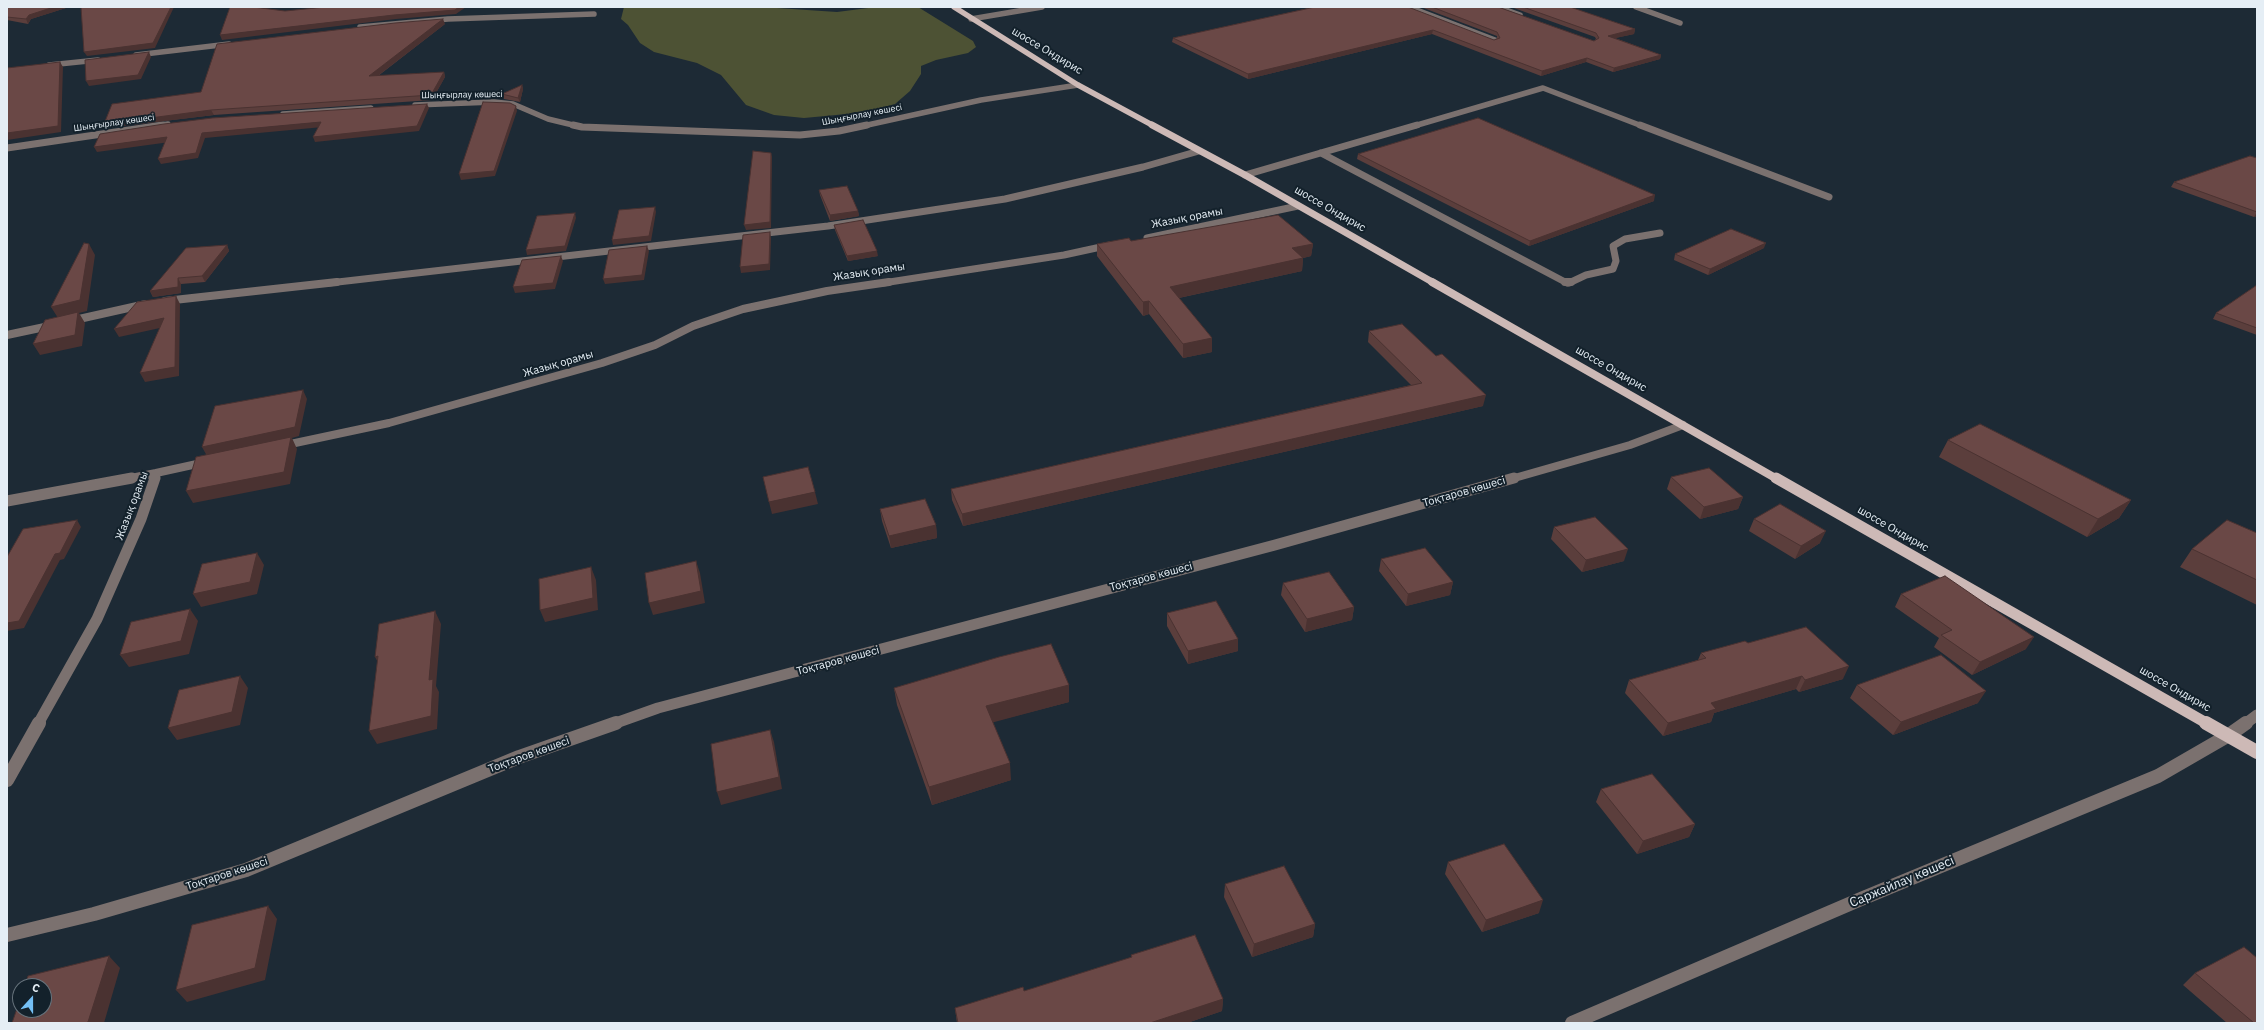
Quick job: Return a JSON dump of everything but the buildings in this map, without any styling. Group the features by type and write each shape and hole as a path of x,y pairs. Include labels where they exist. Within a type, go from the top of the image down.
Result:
{"main road":[{"name":"шоссе Ондирис","path":"954,7 971,20 1078,85 1245,175 2257,752"}],"street":[{"path":"971,20 1042,7"},
{"path":"1409,7 1495,40"},
{"path":"1498,7 1527,18"},
{"path":"1636,7 1680,23"},
{"path":"353,28 448,19 594,14"},
{"path":"128,56 237,43"},
{"path":"45,66 106,59"},
{"name":"Шыңғырлау көшесі","path":"404,105 494,102 513,104 548,119 582,126 800,135 839,131 981,100 1078,85"},
{"path":"1245,175 1543,88 1829,197"},
{"path":"274,114 380,107"},
{"name":"Шыңғырлау көшесі","path":"7,148 175,123"},
{"path":"7,336 156,302 196,296 245,292 836,224 1005,199 1142,167 1199,151"},
{"path":"1321,153 1568,282 1586,275 1614,269 1616,261 1613,246 1624,239 1660,233"},
{"name":"Жазық орамы","path":"1138,240 1298,206"},
{"name":"Жазық орамы","path":"273,448 389,423 602,364 655,344 693,326 743,309 827,291 1064,255 1123,243"},
{"name":"Тоқтаров көшесі","path":"7,935 94,914 246,870 519,757 658,708 1275,544 1630,445 1683,425"},
{"name":"Жазық орамы","path":"7,780 97,620 141,519 156,473 218,459"},
{"path":"7,501 156,473"},
{"name":"Саржайлау көшесі","path":"1572,1023 1861,899 2158,776 2229,736 2257,714"}],"green space":[{"path":"624,7 762,7 837,12 876,7 918,7 973,41 976,47 968,53 936,60 921,66 921,74 910,91 895,104 871,111 804,118 774,115 746,105 721,75 697,63 654,52 640,43 628,25 621,19"}]}
